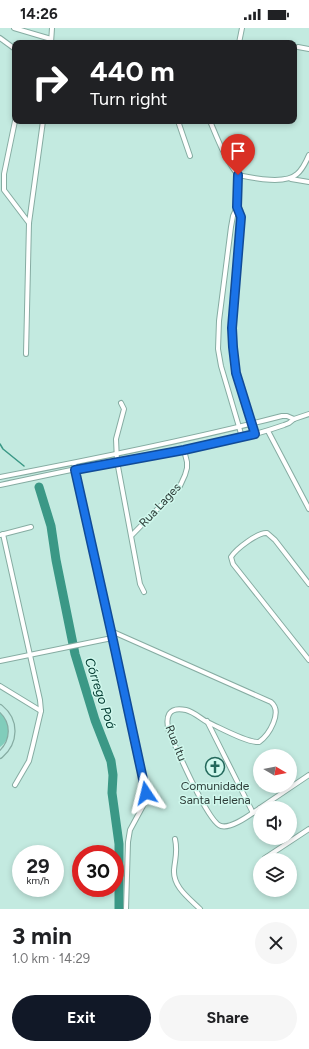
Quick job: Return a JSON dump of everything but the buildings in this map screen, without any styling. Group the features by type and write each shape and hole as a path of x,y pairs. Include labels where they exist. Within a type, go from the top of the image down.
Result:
{"main road":[{"path":"0,708 9,719 12,732 9,745 0,755"}],"street":[{"path":"14,28 48,40"},
{"path":"51,40 52,28"},
{"path":"240,40 242,28"},
{"path":"0,38 12,47"},
{"path":"298,47 309,49"},
{"path":"14,124 4,174 4,190 29,223"},
{"path":"26,354 29,223 42,124"},
{"path":"179,124 190,156"},
{"path":"211,124 224,155 238,175 271,180 291,178 309,182"},
{"path":"291,178 302,169 309,155"},
{"path":"238,175 237,207 233,216 231,227 218,337 221,366 242,437"},
{"path":"237,207 241,217 232,328 233,347 236,373 255,434"},
{"path":"121,403 124,406 124,414 117,431 116,461 132,535 140,584 144,592"},
{"path":"6,484 2,477 240,427 282,416 294,418 308,416"},
{"path":"0,485 116,461 184,450 242,437 268,431 289,423 294,418"},
{"path":"268,431 309,509"},
{"name":"Rua Lages","path":"132,535 180,486 186,475 187,468 184,450"},
{"path":"74,462 146,793 144,804 130,830 128,842 126,909"},
{"path":"44,469 44,476"},
{"path":"16,785 29,761 40,711 40,700 2,534 31,527"},
{"path":"309,584 275,540 267,533 263,533 254,538 238,549 231,557 233,564 309,660"},
{"path":"111,631 271,702 276,708 272,726 263,739 259,742 248,740 207,721"},
{"path":"0,661 112,638"},
{"path":"0,686 40,711"},
{"name":"Rua Itu","path":"207,721 194,713 179,709 170,713 166,723 198,792 209,814 215,822 220,826 231,825 253,813"},
{"path":"207,721 253,813"},
{"name":"Rua Itu","path":"270,801 309,775"},
{"path":"273,853 309,829"},
{"path":"175,839 177,849 174,872 175,879 183,892 200,909"}],"green space":[{"path":"0,712 6,720 9,730 7,739 0,747"}],"waterway":[{"name":"Córrego Poá","path":"0,444 3,449 24,466"},
{"name":"Córrego Poá","path":"39,487 51,526 56,560 75,654 95,720 111,761 113,775 112,793 119,844 119,909"}],"place":[{"name":"Comunidade Santa Helena","path":"215,767"}],"route":[{"path":"146,793 75,470 116,461 184,450 255,434 236,373 233,347 232,328 241,217 237,207 238,175"}]}
